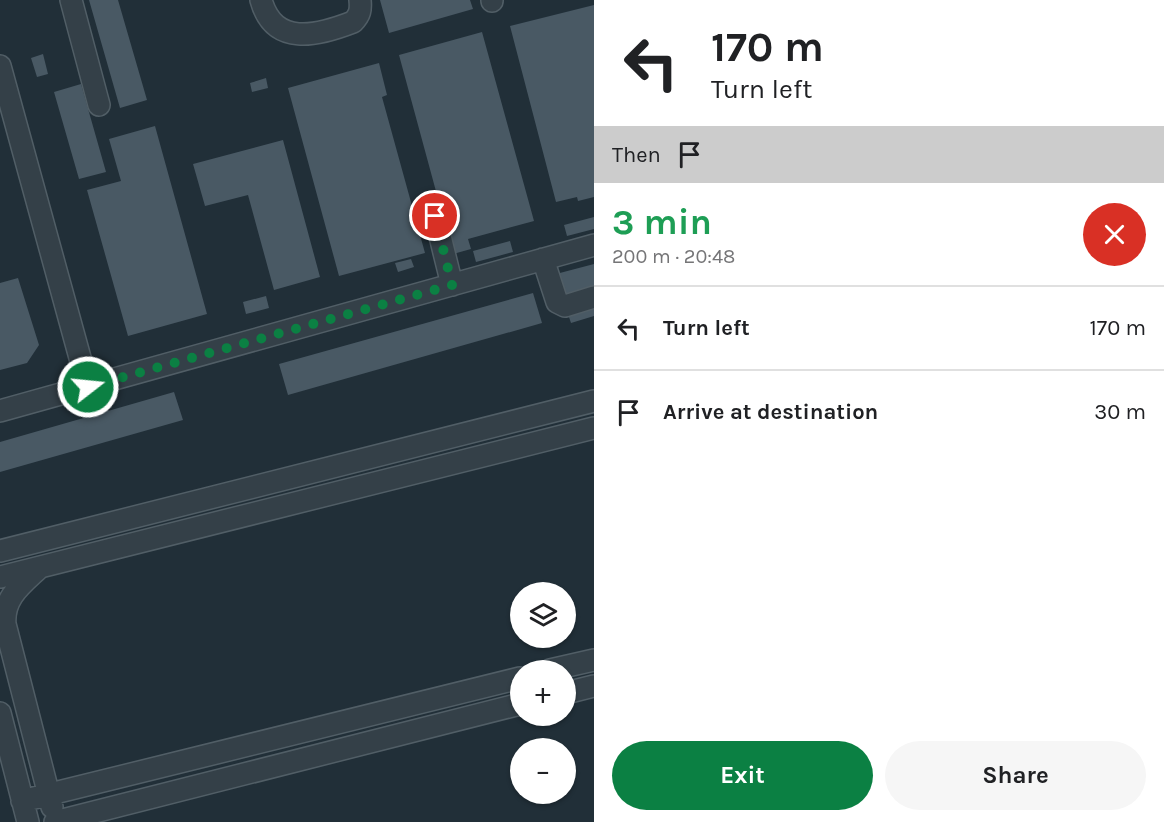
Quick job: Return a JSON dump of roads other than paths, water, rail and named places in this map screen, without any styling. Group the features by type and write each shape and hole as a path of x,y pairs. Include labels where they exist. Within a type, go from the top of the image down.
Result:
{"street":[{"path":"71,0 99,105"},
{"path":"261,0 266,15 272,23 279,29 297,35 353,22 361,8 360,0"},
{"path":"0,66 88,387"},
{"path":"435,216 452,285"},
{"path":"0,411 594,245"},
{"path":"543,259 557,302 565,306 594,297"},
{"path":"0,551 594,401"},
{"path":"0,577 594,428"},
{"path":"40,567 11,595 4,614 56,822 510,707"},
{"path":"576,664 594,660"},
{"path":"22,801 510,680"},
{"path":"576,690 594,686"},
{"path":"0,713 28,822"}]}
